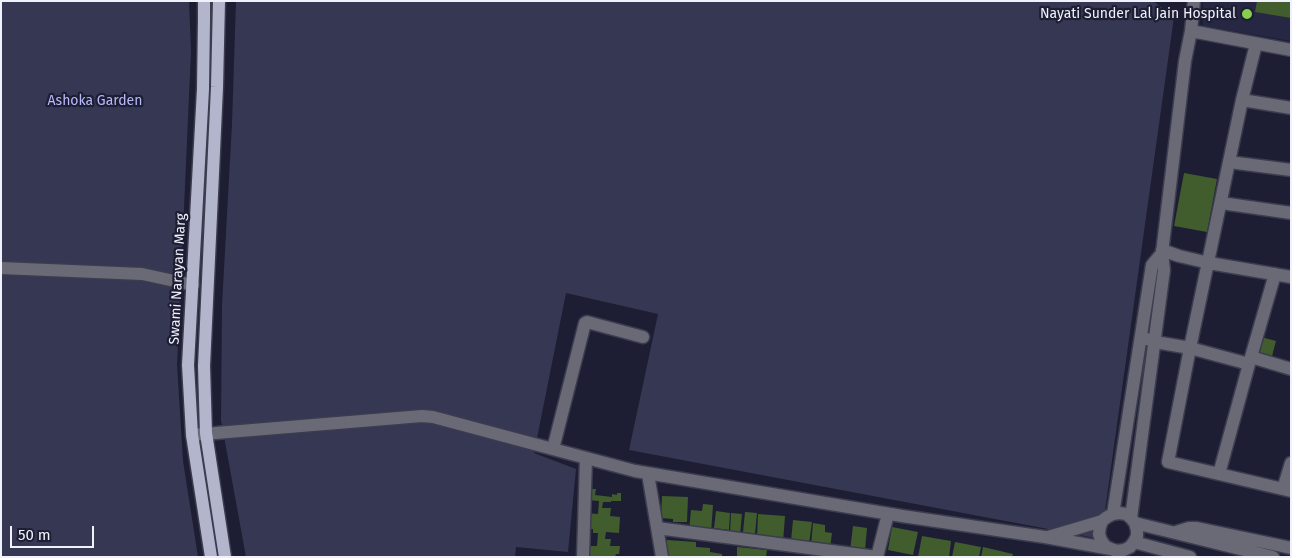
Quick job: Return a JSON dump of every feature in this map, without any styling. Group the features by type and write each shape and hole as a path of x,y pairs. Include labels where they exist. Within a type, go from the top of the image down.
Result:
{"main road":[{"name":"Swami Narayan Marg","path":"204,1 203,89 188,365 192,435 211,557"},
{"path":"219,1 217,87 204,366 206,433 225,557"}],"street":[{"path":"1133,521 1164,270 1162,252 1194,1"},
{"path":"1191,31 1291,50"},
{"path":"1256,44 1242,100 1168,462 1287,490 1291,463"},
{"path":"1242,100 1291,108"},
{"path":"1229,162 1291,170"},
{"path":"1221,203 1291,213"},
{"path":"1162,252 1209,263 1291,277"},
{"path":"1119,552 1105,546 1100,534 1100,527 1108,518 1152,265 1162,252"},
{"path":"1,268 142,274 193,285"},
{"path":"1220,474 1274,274"},
{"path":"553,449 585,323 643,338"},
{"path":"1141,337 1155,342 1291,369"},
{"path":"192,435 422,416 444,419 648,474 888,514 1046,537 1119,552 1130,547 1137,536 1137,530 1133,521 1126,514 1120,513 1046,537"},
{"path":"583,557 586,458"},
{"path":"648,474 662,557"},
{"path":"657,528 877,557 888,514"},
{"path":"1133,521 1274,557"},
{"path":"1173,532 1197,528 1291,548"},
{"path":"1134,542 1167,554 1190,557"}],"shaded area":[{"name":"Nayati Sunder Lal Jain Hospital","path":"1203,1 1291,1 1291,41 1203,26"}],"green space":[{"name":"Ashoka Garden","path":"1,1 189,1 191,51 177,365 183,461 198,557 1,557"},
{"path":"236,1 1153,1 1174,17 1101,539 629,450 658,314 566,293 534,453 576,469 568,552 516,547 515,557 246,557 221,420 222,305 232,124"}],"building":[{"path":"1257,1 1291,1 1291,18 1255,12"},
{"path":"1184,173 1217,179 1207,232 1174,226"},
{"path":"1261,337 1276,341 1271,360 1256,356"},
{"path":"588,489 596,489 595,495 612,497 612,494 617,495 617,493 621,493 621,501 603,502 602,508 611,508 610,516 620,517 619,533 606,532 605,539 611,539 610,546 620,546 619,554 616,554 615,557 588,557 589,546 597,546 598,533 593,533 593,529 588,529 585,513 598,514 599,501 587,500"},
{"path":"662,496 688,497 687,522 673,522 673,519 661,518"},
{"path":"703,504 713,505 711,533 689,531 691,510 702,511"},
{"path":"716,511 730,513 729,530 714,528"},
{"path":"745,512 757,513 755,534 743,532"},
{"path":"731,513 742,514 740,535 730,534"},
{"path":"758,514 785,516 783,542 757,538"},
{"path":"793,520 812,522 809,544 791,541"},
{"path":"813,523 825,525 825,532 832,533 830,548 822,547 822,543 817,542 816,546 811,545"},
{"path":"853,526 867,528 865,550 850,551"},
{"path":"892,527 918,532 913,555 888,550"},
{"path":"922,536 951,541 949,557 918,557"},
{"path":"667,540 696,542 696,547 710,548 710,552 722,554 722,557 666,557"},
{"path":"955,542 981,547 979,557 952,557"},
{"path":"737,547 767,550 766,557 737,557"},
{"path":"983,547 1013,554 1012,557 981,557"}],"place":[{"name":"Nayati Sunder Lal Jain Hospital","path":"1247,14"}]}
